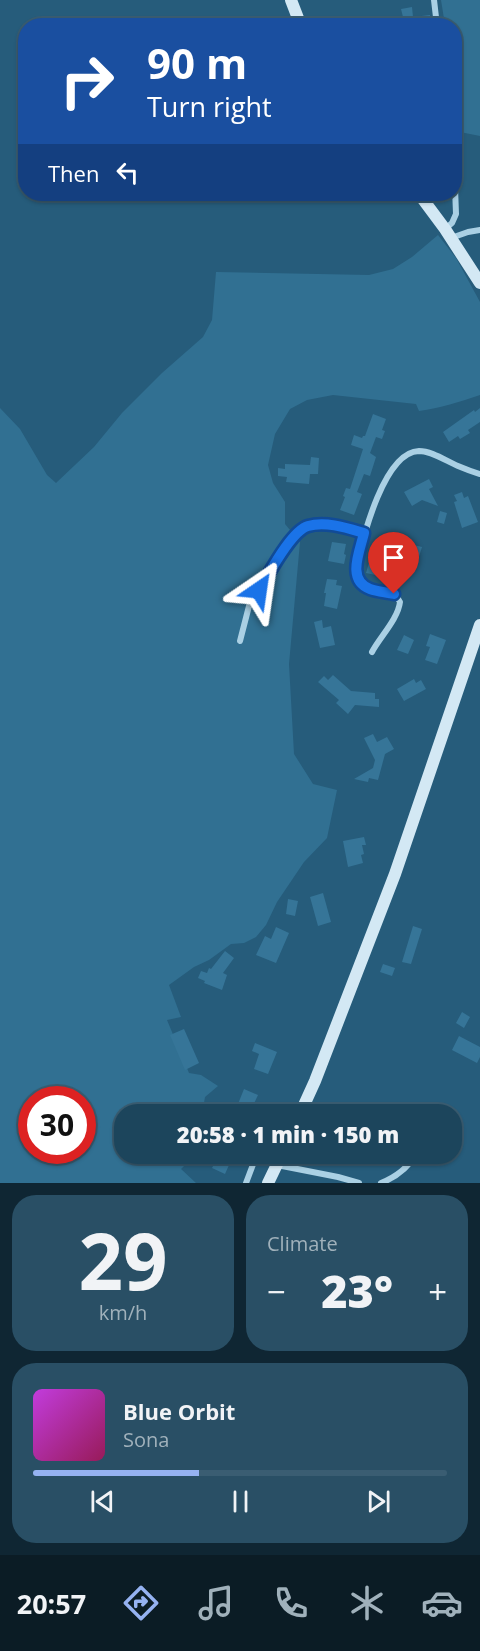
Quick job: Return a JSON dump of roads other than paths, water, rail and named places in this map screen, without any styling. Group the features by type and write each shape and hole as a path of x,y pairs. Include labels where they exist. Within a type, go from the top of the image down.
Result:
{"main road":[{"path":"291,0 298,18"},
{"path":"424,201 480,283"},
{"path":"305,1104 395,874 480,625"},
{"path":"268,1183 277,1164"}],"street":[{"path":"434,0 436,18"},
{"path":"456,201 456,214 448,234 480,230"},
{"path":"372,652 396,618 400,602 394,594 367,588 360,584 355,570 371,511 385,483 403,458 418,451 430,453 480,474"},
{"path":"240,641 249,606 289,541 306,526 340,526 364,533"},
{"path":"246,1183 253,1164"},
{"path":"294,1164 359,1183"},
{"path":"381,1183 394,1177 408,1164"}]}
